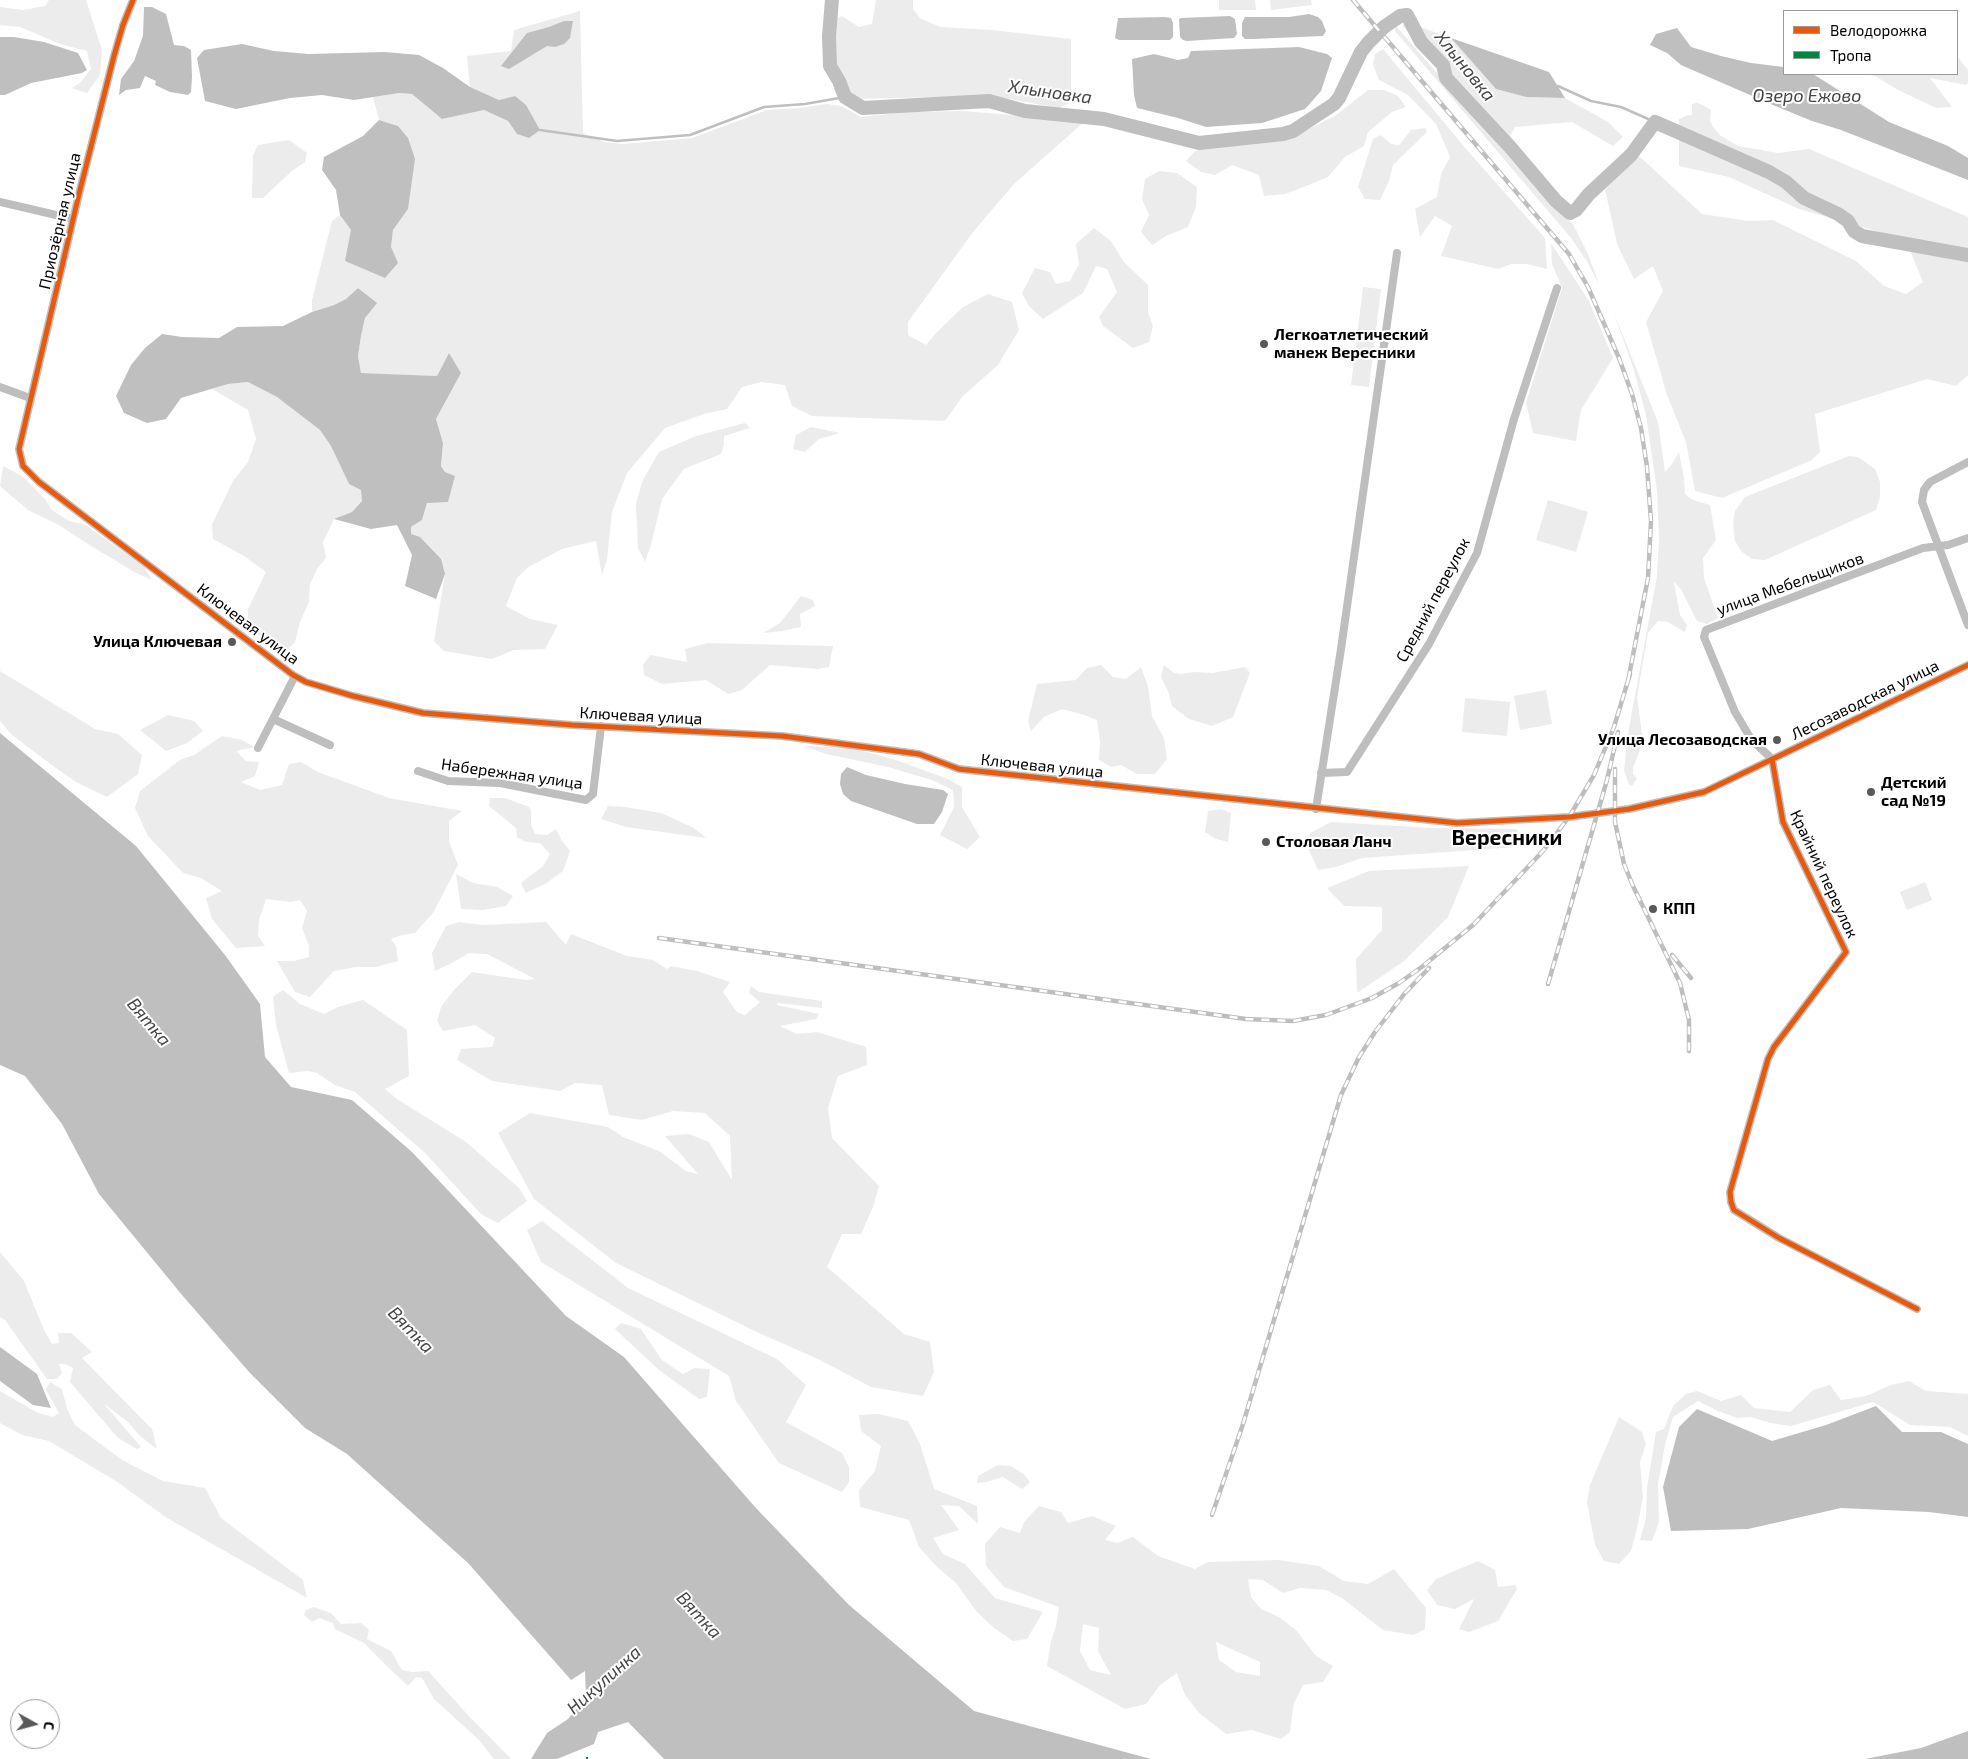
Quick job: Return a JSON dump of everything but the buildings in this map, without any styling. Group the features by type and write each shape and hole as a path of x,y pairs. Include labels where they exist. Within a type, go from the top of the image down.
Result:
{"street":[{"name":"Приозёрная улица","path":"19,450 73,219 114,56 133,0"},
{"path":"0,202 73,219"},
{"path":"1316,809 1397,253"},
{"name":"Средний переулок","path":"1322,773 1346,772 1429,644 1477,553 1514,419 1557,288"},
{"path":"0,387 30,398"},
{"name":"Ключевая улица","path":"19,450 23,466 39,482 295,676 306,682 353,696 423,713 503,720 782,736 919,754 959,769 1345,812"},
{"path":"1968,462 1933,479 1924,490 1922,502 1923,509 1968,625"},
{"name":"улица Мебельщиков","path":"1772,759 1751,739 1736,712 1704,636 1706,630 1923,548 1948,545 1968,538"},
{"name":"Лесозаводская улица","path":"1345,812 1457,823 1570,817 1629,809 1704,792 1968,665"},
{"path":"258,748 295,676"},
{"path":"273,718 330,745"},
{"name":"Набережная улица","path":"418,772 448,781 500,782 586,800 593,794 601,726"},
{"name":"Крайний переулок","path":"1772,759 1783,822 1846,952 1774,1048 1768,1059 1730,1192 1731,1202 1734,1210 1779,1238 1917,1309"}],"shaded area":[{"path":"49,0 86,0 102,50 100,75 87,93 72,88 80,83 91,69 87,51 60,44 20,27 0,25 0,7 23,10 45,6"},
{"path":"876,0 913,0 913,9 921,19 941,27 992,30 1071,39 1071,102 1059,108 992,96 854,99 832,62 835,19 842,16 859,27 872,24"},
{"path":"1219,0 1255,0 1256,10 1219,10"},
{"path":"1270,0 1311,0 1312,5 1271,10"},
{"path":"580,11 583,133 604,142 622,144 692,138 767,110 827,104 841,106 861,117 905,112 963,111 1085,121 1014,184 973,232 908,322 908,335 926,345 963,307 988,294 1012,302 1019,330 998,365 963,396 945,421 812,416 792,406 785,385 761,382 742,387 727,409 704,414 665,428 627,473 612,512 607,560 602,575 596,541 562,549 527,568 517,578 506,606 530,619 558,625 545,649 514,650 492,659 444,651 434,641 445,574 411,534 411,527 422,520 427,503 455,476 445,472 441,466 443,443 436,419 461,373 449,353 437,376 361,373 358,356 361,336 365,318 376,303 358,288 346,299 312,312 312,300 332,221 340,215 351,230 391,247 393,230 408,209 398,126 379,120 373,97 399,93 412,94 442,119 484,110 508,121 517,134 515,96 499,100 470,87 467,56 511,51 514,30"},
{"path":"1412,24 1451,38 1496,89 1526,97 1565,98 1608,122 1623,137 1613,146 1572,122 1515,127 1507,141 1402,25"},
{"path":"1396,26 1550,202 1573,224 1588,254 1599,284 1571,238 1395,31"},
{"path":"1383,49 1467,150 1545,238 1547,269 1527,264 1511,264 1498,269 1441,256 1452,226 1435,216 1420,237 1415,209 1437,197 1441,174 1450,157 1436,124 1408,95 1379,80 1373,65 1375,54"},
{"path":"1958,57 1968,70 1968,83 1966,85 1930,78 1952,107 1936,108 1898,90 1870,75 1958,75"},
{"path":"1368,90 1384,90 1398,96 1406,107 1392,112 1368,132 1364,146 1345,157 1328,177 1301,188 1285,194 1264,196 1259,175 1232,165 1215,175 1201,172 1186,161 1194,152 1211,144 1294,136 1335,116"},
{"path":"1697,103 1711,110 1710,121 1721,136 1738,146 1778,153 1809,149 1968,217 1968,375 1956,386 1927,379 1815,414 1820,452 1812,460 1722,498 1695,491 1686,442 1667,395 1646,322 1663,291 1653,266 1634,279 1617,244 1605,189 1639,156 1702,214 1749,221 1773,220 1856,261 1884,286 1906,294 1923,282 1909,248 1883,233 1799,209 1729,177 1679,166 1679,119 1692,115 1692,104"},
{"path":"1425,128 1427,132 1393,165 1389,181 1380,200 1365,199 1358,187 1373,139 1381,135 1391,144 1399,145 1411,130"},
{"path":"289,140 307,153 305,162 292,171 263,198 252,198 253,155 258,145"},
{"path":"1159,171 1177,173 1197,187 1196,207 1188,227 1168,235 1152,245 1141,232 1149,215 1142,199 1145,179"},
{"path":"1094,228 1111,241 1124,262 1148,285 1148,312 1153,326 1149,342 1133,348 1103,326 1099,317 1117,292 1107,269 1096,266 1083,293 1043,319 1029,306 1022,293 1035,268 1050,272 1056,284 1070,281 1079,264 1076,244"},
{"path":"1551,243 1589,301 1613,358 1581,410 1576,441 1533,433 1526,403 1562,288 1552,264"},
{"path":"1363,287 1381,289 1369,387 1351,385"},
{"path":"1613,311 1658,422 1665,472 1679,452 1685,494 1693,500 1710,505 1716,540 1703,558 1704,578 1718,618 1707,624 1697,621 1681,589 1674,582 1680,615 1687,625 1685,632 1668,622 1658,621 1648,633 1637,697 1643,742 1633,768 1633,774 1637,779 1632,786 1629,785 1624,770 1627,739 1657,576 1659,540 1657,491 1646,415 1634,370"},
{"path":"248,382 277,397 320,430 331,446 349,484 361,489 362,501 352,512 334,519 323,542 326,558 317,569 310,584 309,602 300,622 295,642 281,656 248,623 248,609 266,572 244,556 213,539 212,524 233,481 248,462 256,439 248,410 212,389 228,384"},
{"path":"745,423 750,428 724,436 721,454 684,469 662,499 645,562 638,548 636,504 642,482 659,452 696,436"},
{"path":"811,427 840,433 819,439 805,452 793,449 796,435"},
{"path":"1849,456 1858,457 1875,469 1880,482 1880,497 1876,510 1765,560 1752,559 1742,552 1735,541 1733,523 1735,511 1745,497"},
{"path":"3,466 22,476 45,499 52,510 69,521 86,525 144,567 152,580 136,573 59,525 28,510 0,486"},
{"path":"1548,500 1588,512 1576,552 1536,540"},
{"path":"801,596 813,600 815,606 800,614 801,627 763,633 780,623"},
{"path":"707,643 833,646 829,667 818,669 770,665 742,690 728,694 706,680 662,684 644,675 643,665 650,655 687,662 685,649"},
{"path":"1101,665 1113,677 1126,679 1141,667 1148,686 1152,716 1164,738 1167,759 1155,774 1137,774 1121,765 1111,767 1099,760 1100,742 1097,720 1084,715 1062,709 1044,717 1031,731 1028,721 1037,684 1076,680 1087,668"},
{"path":"1164,665 1174,673 1181,674 1194,672 1213,673 1245,667 1250,673 1233,717 1212,726 1189,719 1172,706 1168,691 1161,677"},
{"path":"0,671 95,729 118,734 142,755 138,774 107,797 76,782 53,766 12,735 0,721"},
{"path":"1546,690 1552,724 1520,730 1514,696"},
{"path":"1465,698 1510,702 1507,736 1462,732"},
{"path":"168,715 194,721 203,731 187,743 166,751 140,730"},
{"path":"222,736 242,740 254,747 236,751 246,761 259,762 255,776 241,782 260,790 282,785 289,764 301,762 318,772 389,798 462,811 449,821 449,841 458,865 433,913 415,933 391,939 396,946 398,961 376,967 355,967 334,971 310,997 295,992 277,961 294,961 309,957 309,946 302,928 307,911 300,900 291,902 266,899 259,920 258,936 265,946 236,948 212,919 206,898 222,891 201,878 183,873 148,836 135,808 140,791 180,760 194,755"},
{"path":"804,746 852,748 893,759 948,779 962,787 962,807 980,837 967,849 940,835 954,807 953,790 932,780 888,767 826,754"},
{"path":"490,798 505,798 529,807 531,810 531,824 535,834 547,835 556,829 570,851 563,871 545,884 526,893 521,883 543,866 550,854 540,843 526,842 517,837 516,828 489,806"},
{"path":"608,806 661,813 694,828 706,838 626,827 601,819"},
{"path":"1221,809 1231,813 1228,842 1216,839 1205,832 1208,811"},
{"path":"1331,822 1433,828 1517,829 1520,836 1518,847 1362,858 1336,867 1318,870 1308,848 1310,833"},
{"path":"1469,866 1448,917 1404,961 1357,993 1356,959 1382,930 1382,907 1344,906 1327,888 1369,871"},
{"path":"456,874 473,883 497,887 513,896 506,906 483,910 461,909"},
{"path":"1925,882 1932,900 1907,910 1900,892"},
{"path":"459,922 483,925 546,922 566,945 571,934 627,956 653,960 667,969 671,966 697,971 730,982 723,992 737,1012 745,1015 760,1002 749,993 751,986 759,992 822,1001 822,1008 777,1003 777,1005 819,1014 816,1019 780,1026 797,1034 817,1032 866,1047 867,1065 838,1076 828,1108 832,1138 879,1186 873,1207 861,1234 842,1234 827,1267 904,1334 930,1342 934,1372 923,1396 871,1387 820,1360 759,1333 616,1263 534,1199 498,1133 530,1113 608,1127 623,1137 659,1151 686,1171 698,1174 665,1136 689,1134 709,1142 732,1180 730,1136 705,1113 673,1111 642,1120 609,1115 602,1085 575,1083 560,1091 492,1081 457,1060 461,1049 492,1047 495,1038 475,1025 443,1031 437,1021 441,1007 454,990 472,972 526,980 535,979 487,954 469,953 435,971 432,953 446,926"},
{"path":"283,990 300,1004 324,1014 338,1007 363,1000 407,1030 409,1076 385,1089 397,1099 466,1142 519,1188 527,1201 498,1223 481,1214 424,1152 355,1092 335,1085 317,1073 308,1071 289,1073 276,1025 273,997"},
{"path":"542,1221 628,1288 777,1359 806,1385 786,1422 842,1453 849,1467 849,1482 842,1492 779,1463 736,1401 729,1376 541,1262 527,1230"},
{"path":"0,1252 24,1281 44,1330 52,1344 59,1343 58,1333 71,1333 92,1352 82,1358 152,1429 157,1449 140,1436 127,1421 104,1404 141,1447 137,1449 118,1438 70,1382 73,1368 65,1364 59,1364 62,1373 57,1379 47,1379 5,1320 0,1317"},
{"path":"621,1323 641,1329 662,1360 683,1374 694,1368 710,1369 707,1397 699,1399 659,1370 615,1329"},
{"path":"1909,1381 1926,1391 1968,1394 1968,1436 1950,1427 1910,1425 1873,1402 1791,1426 1770,1423 1751,1417 1737,1418 1698,1401 1673,1417 1665,1445 1658,1484 1659,1522 1652,1541 1640,1540 1646,1518 1647,1488 1656,1432 1664,1429 1673,1406 1686,1394 1697,1391 1721,1401 1741,1395 1754,1408 1790,1412 1813,1390 1830,1385 1841,1400 1866,1396 1891,1385"},
{"path":"50,1382 62,1389 67,1409 75,1425 122,1460 163,1481 205,1488 221,1518 303,1580 307,1598 167,1518 116,1481 49,1441 22,1435 0,1423 0,1391 38,1413 53,1417 59,1413 46,1390"},
{"path":"879,1414 908,1421 920,1444 934,1489 977,1506 978,1524 959,1506 941,1505 959,1530 933,1538 943,1554 965,1564 995,1598 1043,1612 1027,1639 1013,1641 994,1628 977,1612 956,1583 937,1567 919,1547 909,1520 860,1507 859,1490 875,1471 881,1446 861,1431 859,1415"},
{"path":"1619,1417 1642,1432 1646,1444 1640,1462 1643,1497 1637,1528 1631,1551 1619,1564 1604,1561 1595,1545 1587,1502 1590,1485"},
{"path":"998,1465 1011,1466 1025,1475 1030,1482 1022,1489 1003,1477 977,1483 978,1476"},
{"path":"1039,1506 1061,1512 1068,1523 1092,1516 1116,1526 1105,1540 1117,1543 1133,1537 1158,1556 1195,1569 1208,1562 1279,1560 1319,1566 1344,1581 1368,1584 1394,1569 1426,1608 1425,1629 1413,1635 1383,1630 1342,1598 1326,1590 1300,1588 1283,1593 1263,1580 1248,1579 1251,1597 1261,1609 1279,1617 1296,1630 1316,1656 1333,1666 1323,1682 1303,1685 1294,1703 1290,1732 1281,1739 1252,1730 1226,1734 1199,1713 1185,1695 1177,1673 1160,1685 1146,1704 1125,1709 1047,1666 1059,1607 1004,1587 986,1566 985,1544 1000,1527 1020,1533 1024,1522","holes":["1083,1624 1099,1628 1098,1651 1111,1675 1090,1670 1080,1651","1216,1642 1260,1662 1260,1676 1236,1672 1219,1660"]},
{"path":"1478,1561 1495,1570 1498,1587 1515,1585 1517,1589 1498,1621 1469,1632 1459,1629 1474,1599 1455,1609 1437,1605 1427,1590 1436,1579"},
{"path":"314,1607 331,1613 341,1624 361,1623 369,1630 367,1639 391,1651 402,1670 412,1672 428,1671 511,1759 494,1759 478,1739 434,1699 422,1678 416,1677 408,1686 364,1643 335,1629 333,1623 319,1618 312,1622 304,1615 306,1610"}],"water":[{"path":"144,7 152,7 166,14 174,45 184,46 191,50 191,92 188,95 170,92 155,85 156,81 145,76 140,88 126,90 119,95 121,79 134,61 143,36"},
{"path":"1309,14 1318,17 1322,21 1326,31 1323,36 1245,39 1242,36 1242,23 1245,17 1289,17"},
{"path":"1230,16 1235,19 1237,34 1234,38 1187,41 1180,37 1179,19 1181,18"},
{"path":"1118,18 1171,18 1173,23 1173,37 1170,40 1119,40 1115,38"},
{"path":"564,21 573,21 570,38 564,44 555,47 547,46 509,69 501,66 527,33"},
{"name":"Озеро Ежово","path":"1677,28 1691,47 1751,63 1783,67 1783,75 1815,75 1889,122 1948,146 1968,158 1968,180 1841,130 1812,121 1681,65 1667,53 1650,45 1656,34"},
{"path":"0,37 14,37 44,42 78,53 87,70 82,73 31,83 5,95 0,95"},
{"path":"1451,38 1549,72 1565,98 1526,97 1496,89"},
{"path":"242,44 274,51 308,54 385,52 419,55 443,68 470,87 499,100 515,96 526,105 540,130 529,138 517,134 508,121 484,110 442,119 412,94 399,93 354,100 322,95 290,98 236,109 205,101 197,58 204,50"},
{"path":"1299,47 1327,54 1332,58 1321,91 1305,109 1262,123 1206,127 1137,108 1134,95 1132,59 1154,54 1178,60 1188,58 1191,51"},
{"path":"379,120 398,126 408,138 415,159 408,209 393,230 391,247 398,263 385,278 345,261 351,230 340,215 336,190 322,170 324,157 363,136"},
{"path":"358,288 377,303 365,318 358,356 361,373 437,376 449,353 461,373 436,419 443,443 441,466 445,472 455,476 448,502 427,503 422,520 411,527 411,534 420,537 441,559 445,574 436,599 405,586 412,555 397,525 371,529 334,519 352,512 362,501 361,490 349,484 331,446 320,430 277,397 248,382 228,384 181,398 166,419 147,423 124,413 116,396 131,365 145,348 162,334 182,337 219,338 237,327 283,326 346,299"},
{"path":"0,733 136,846 225,955 260,1004 265,1057 291,1087 352,1100 412,1152 566,1316 624,1357 755,1507 849,1605 974,1711 1151,1759 664,1759 628,1722 598,1732 594,1744 557,1759 531,1759 547,1733 568,1719 586,1697 585,1671 571,1680 468,1563 347,1454 305,1428 250,1373 182,1295 99,1194 62,1124 25,1076 0,1065"},
{"path":"847,767 866,775 943,790 948,794 942,812 934,824 917,824 851,801 843,794 840,784 841,774"},
{"path":"0,1347 37,1374 51,1408 33,1405 0,1381"},
{"path":"1876,1406 1902,1432 1941,1432 1968,1444 1968,1517 1929,1512 1841,1508 1748,1529 1671,1531 1663,1487 1679,1427 1697,1409 1772,1441 1826,1425"},
{"path":"1968,1731 1968,1759 1865,1759 1921,1748"}],"waterway":[{"name":"Хлыновка","path":"832,0 829,36 830,66 839,81 845,97 863,108 989,101 1025,111 1104,119 1199,143 1283,134 1293,131 1334,104 1339,98 1361,52 1368,43 1384,27 1400,16 1407,15 1421,42 1443,65 1446,78 1511,148 1556,201 1570,213 1576,210 1589,194 1631,155 1655,122 1769,172 1786,182 1804,198 1838,214 1848,221 1854,231 1862,236 1968,255"},
{"path":"1558,86 1591,101 1621,107 1655,122"},
{"path":"540,130 617,141 690,135 764,107 805,104 845,97"}],"railway":[{"path":"1353,0 1569,254 1588,287 1619,358 1632,394 1641,428 1647,467 1651,521 1648,578 1628,681"},
{"path":"659,938 1246,1019 1293,1021 1326,1015 1372,998 1399,983 1423,966 1473,925 1543,851 1569,817 1594,775 1614,727 1630,674"},
{"path":"1548,984 1607,780 1618,732"},
{"path":"1615,769 1615,822 1624,864 1680,983 1689,1020 1689,1051"},
{"path":"1672,955 1691,978"},
{"path":"1212,1515 1243,1424 1341,1095 1359,1057 1375,1032 1405,993 1429,968"}],"cycle path":[{"path":"133,0 114,56 80,190 19,449 23,466 39,482 293,675 306,682 423,713 572,725 782,736 919,754 959,769 1457,823 1569,817 1629,809 1704,792 1968,665"},
{"path":"1772,759 1783,822 1846,952 1774,1047 1768,1059 1730,1192 1731,1202 1734,1210 1779,1238 1917,1309"}],"place":[{"name":"Легкоатлетический манеж Вересники","path":"1264,344"},
{"name":"Улица Ключевая","path":"232,642"},
{"name":"Улица Лесозаводская","path":"1777,740"},
{"name":"Детский сад №19","path":"1871,792"},
{"name":"Столовая Ланч","path":"1266,842"},
{"name":"КПП","path":"1653,909"}],"district":[{"name":"Вересники","path":"1507,838"}],"water label":[{"name":"Вятка","path":"149,1022"},
{"name":"Вятка","path":"411,1330"},
{"name":"Вятка","path":"699,1615"},
{"name":"Никулинка","path":"604,1680"}]}
